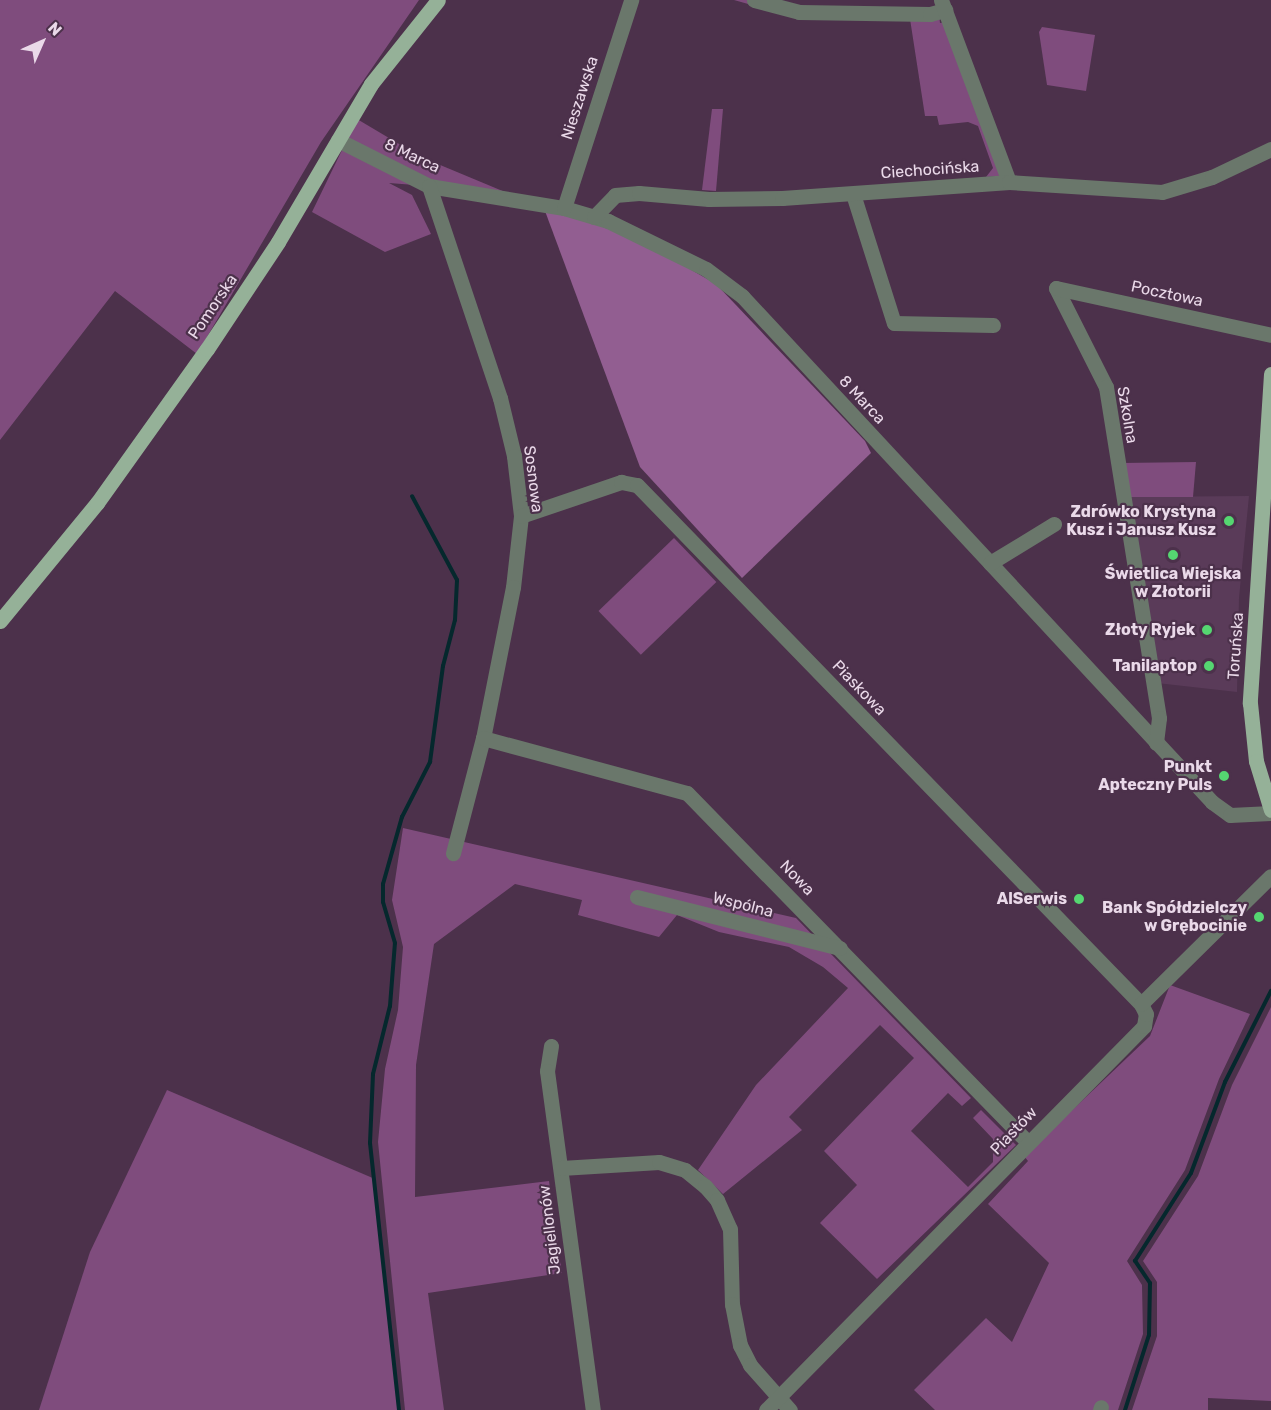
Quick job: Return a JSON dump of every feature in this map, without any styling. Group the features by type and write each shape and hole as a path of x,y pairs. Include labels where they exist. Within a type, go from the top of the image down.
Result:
{"main road":[{"name":"Pomorska","path":"0,621 97,503 207,349 278,242 371,84 438,0"},
{"name":"Toruńska","path":"1271,374 1250,703 1256,762 1271,812"}],"street":[{"name":"Nieszawska","path":"564,208 631,0"},
{"path":"754,0 799,12 930,14 943,5 1010,182"},
{"name":"8 Marca","path":"338,140 429,186 564,208 594,217 706,269 742,296 1156,743 1226,813 1239,816 1271,812"},
{"name":"Ciechocińska","path":"594,217 615,195 709,199 853,194 1010,182 1162,192 1212,177 1271,149"},
{"name":"Sosnowa","path":"429,186 500,398 514,456 521,516 513,587 483,738 453,853"},
{"path":"853,194 894,323 993,325"},
{"name":"Pocztowa","path":"1056,288 1271,335"},
{"name":"Szkolna","path":"1056,288 1106,387 1120,487 1159,718 1156,743"},
{"name":"Piaskowa","path":"521,516 621,482 637,485 1142,1004"},
{"path":"990,563 1054,524"},
{"name":"Nowa","path":"483,738 687,793 1027,1142"},
{"path":"1142,1004 1271,876"},
{"name":"Wspólna","path":"637,897 840,948"},
{"name":"Piastów","path":"766,1410 1027,1142 1144,1026 1146,1014 1142,1004"},
{"name":"Jagiellonów","path":"551,1046 547,1071 593,1410"},
{"path":"561,1167 659,1162 684,1170 711,1193 730,1229 732,1304 740,1345 750,1365 790,1410"}],"shaded area":[{"path":"0,0 419,0 321,142 197,354 115,291 0,440"},
{"path":"734,0 772,0 791,7 939,14 940,23 946,22 1000,176 986,177 993,168 978,126 968,122 939,125 937,116 925,116 910,19 791,16"},
{"path":"1042,27 1095,35 1086,91 1047,85 1039,32"},
{"path":"712,109 723,109 716,191 702,190"},
{"path":"357,119 421,157 505,192 389,183 412,195 431,234 385,252 312,212"},
{"path":"545,211 611,224 716,284 865,441 871,453 742,578 640,467"},
{"path":"1196,462 1193,497 1128,497 1122,463"},
{"path":"1249,496 1239,598 1237,692 1157,683 1128,497"},
{"path":"674,538 716,582 641,655 598,611"},
{"path":"403,828 796,918 971,1098 962,1106 948,1093 911,1131 968,1187 993,1162 993,1139 973,1118 981,1110 1016,1145 877,1279 820,1223 857,1185 824,1151 914,1058 880,1025 789,1117 802,1130 723,1194 698,1170 756,1085 848,988 823,967 789,947 719,932 677,915 659,937 578,915 582,900 515,884 434,944 416,1065 415,1197 549,1181 562,1273 428,1293 444,1410 405,1410 378,1142 385,1069 398,1010 403,947 392,900"},
{"path":"1170,985 1250,1014 1219,1079 1185,1170 1127,1261 1142,1285 1143,1334 1118,1410 935,1410 914,1390 986,1318 1012,1342 1049,1263 988,1204 1028,1161 1024,1156 1150,1036"},
{"path":"1271,1007 1271,1401 1208,1398 1208,1410 1132,1410 1157,1336 1157,1282 1143,1261 1198,1176 1232,1085"},
{"path":"167,1090 375,1179 399,1410 39,1410 90,1252"}],"waterway":[{"path":"399,1410 370,1143 373,1074 390,1006 395,943 383,902 383,884 402,817 430,762 443,666 455,620 457,580 412,496"},
{"path":"1125,1410 1149,1335 1150,1283 1135,1261 1191,1173 1225,1082 1271,991"}],"place":[{"name":"Zdrówko Krystyna Kusz i Janusz Kusz","path":"1229,521"},
{"name":"Świetlica Wiejska w Złotorii","path":"1173,555"},
{"name":"Złoty Ryjek","path":"1207,630"},
{"name":"Tanilaptop","path":"1209,666"},
{"name":"Punkt Apteczny Puls","path":"1224,776"},
{"name":"AlSerwis","path":"1079,899"},
{"name":"Bank Spółdzielczy w Grębocinie","path":"1259,917"}]}
